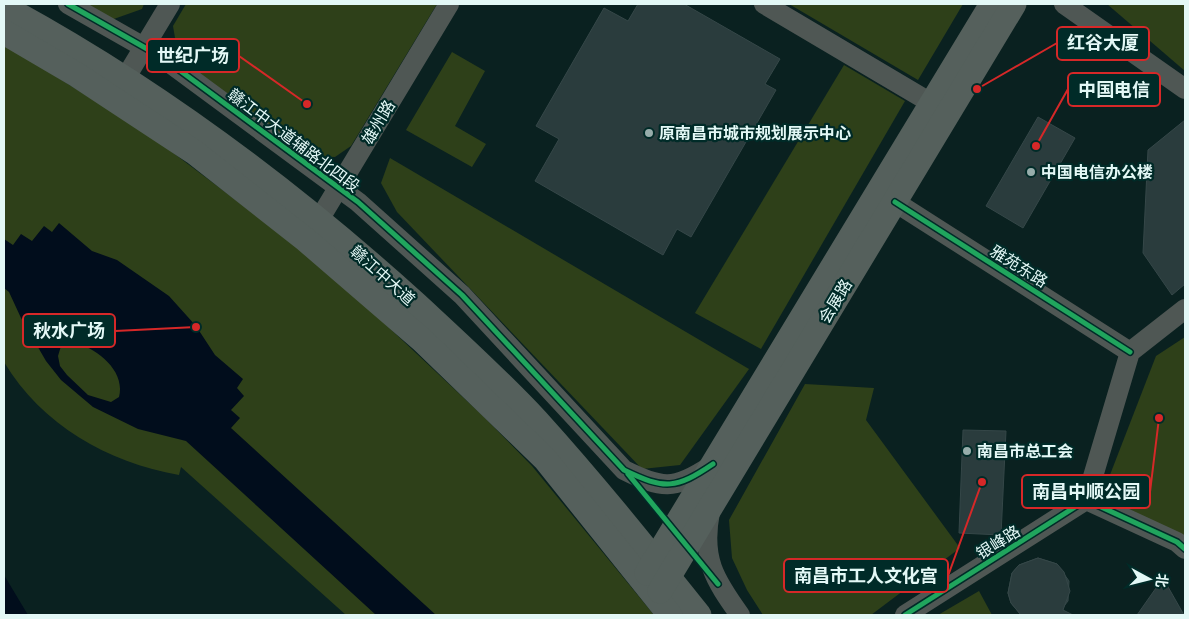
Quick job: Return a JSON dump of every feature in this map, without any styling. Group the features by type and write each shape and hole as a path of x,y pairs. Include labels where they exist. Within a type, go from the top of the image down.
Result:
{"main road":[{"name":"会展路","path":"659,586 710,508 895,202 992,4"},
{"name":"会展路","path":"659,586 713,464 940,108 1014,4"},
{"name":"赣江中大道","path":"4,7 52,33 120,88"},
{"name":"赣江中大道","path":"4,32 120,88 161,100 273,182 312,230 370,263 465,349 517,400 615,510 659,586 699,615"}],"street":[{"name":"赣江中大道辅路北四段","path":"68,4 162,58 358,202 462,295 624,470 649,482 665,485 687,481 713,464"},
{"path":"120,88 170,4"},
{"name":"雄州路","path":"312,230 449,4"},
{"path":"764,4 940,108"},
{"path":"1064,4 1185,88"},
{"path":"1084,4 1185,79"},
{"name":"雅苑东路","path":"895,202 1130,352"},
{"path":"1185,309 1130,352 1086,500 1177,542 1185,549"},
{"name":"银峰路","path":"905,615 1086,500"},
{"path":"710,508 706,548 710,566 718,584 740,615"}],"green space":[{"path":"85,4 144,4 142,9 111,20"},
{"path":"186,4 437,4 351,146 335,157 309,156 179,61 173,26"},
{"path":"789,4 963,4 918,80"},
{"path":"1107,4 1185,4 1185,71"},
{"path":"4,44 148,134 302,250 351,292 484,417 532,466 654,615 346,615 181,467 179,475 127,461 102,450 57,422 19,384 4,362"},
{"path":"452,52 485,71 455,126 486,144 472,167 406,130"},
{"path":"844,65 905,101 761,349 695,313"},
{"path":"390,158 749,369 680,465 642,469 397,212 381,183"},
{"path":"1185,337 1185,540 1120,504 1108,480 1156,356"},
{"path":"805,384 874,388 866,420 960,548 871,615 763,615 747,590 732,558 729,520"},
{"path":"979,591 992,615 938,615"}],"water":[{"path":"59,223 92,251 117,260 169,296 196,326 215,355 243,379 237,388 244,396 231,410 240,418 231,428 436,615 376,615 186,441 138,429 93,407 61,380 46,361 21,318 9,292 4,288 4,239 13,245 21,234 32,241 44,226 52,232","holes":["73,342 100,355 114,369 120,387 119,397 111,402 88,395 60,366 58,356 61,346"]},
{"path":"4,575 28,615 4,615"}],"building":[{"name":"原南昌市城市规划展示中心","path":"638,4 684,4 780,59 765,84 776,90 691,237 677,229 663,255 535,181 559,139 536,126 604,8 628,21"},
{"name":"中国电信办公楼","path":"1038,117 1075,138 1023,228 986,206"},
{"path":"1185,120 1185,284 1172,295 1143,253 1148,150"},
{"path":"963,430 1006,431 1001,535 959,533"},
{"path":"1038,558 1057,564 1069,581 1068,601 1057,615 1021,615 1011,603 1008,593 1012,573 1019,565"},
{"path":"1038,558 1057,564 1064,572 1070,591 1063,610 1073,615 1021,615 1011,603 1008,593 1012,573 1019,565"},
{"path":"1163,578 1184,615 1137,615"}],"cycle path":[{"path":"68,4 163,58 358,202 462,295 624,470 650,481 670,484 689,478 713,464"},
{"path":"895,202 1130,352"},
{"path":"628,474 718,584"},
{"path":"905,615 1086,500 1177,542 1185,549"}],"place":[{"name":"红谷大厦","path":"977,89"},
{"name":"世纪广场","path":"307,104"},
{"name":"原南昌市城市规划展示中心","path":"649,133"},
{"name":"中国电信","path":"1036,146"},
{"name":"中国电信办公楼","path":"1031,172"},
{"name":"秋水广场","path":"196,327"},
{"name":"南昌中顺公园","path":"1159,418"},
{"name":"南昌市总工会","path":"967,451"},
{"name":"南昌市工人文化宫","path":"982,482"}]}
